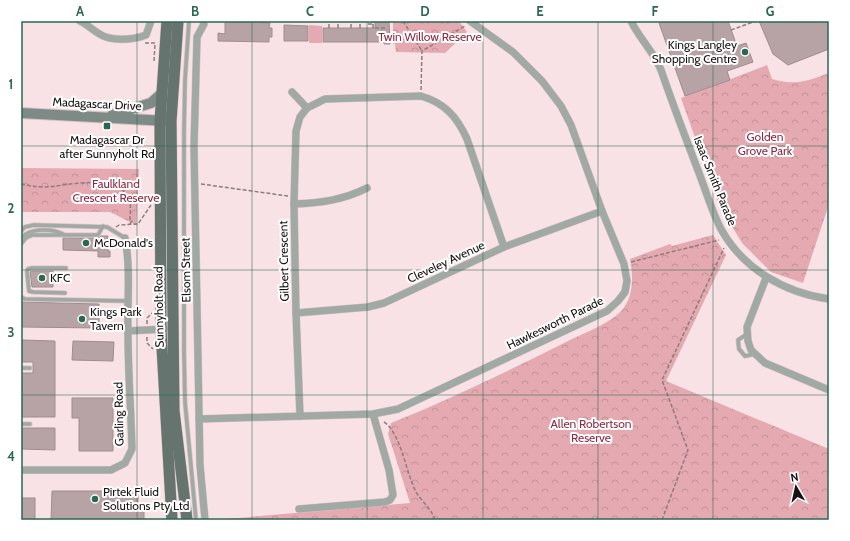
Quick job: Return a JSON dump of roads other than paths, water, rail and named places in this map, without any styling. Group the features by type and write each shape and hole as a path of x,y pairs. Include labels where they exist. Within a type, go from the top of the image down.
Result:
{"main road":[{"name":"Sunnyholt Road","path":"167,21 161,94 165,121 173,329 174,411 187,520"},
{"name":"Sunnyholt Road","path":"172,520 161,330 165,121 178,21"}],"street":[{"path":"80,21 85,23 99,35 113,39 138,38 146,34 151,21"},
{"name":"Elsom Street","path":"203,21 204,24 197,37 195,183 199,419 201,480 205,520"},
{"name":"Isaac Smith Parade","path":"631,21 660,68 669,96 711,206 728,240 746,261 766,278 811,296 829,299"},
{"name":"Hawkesworth Parade","path":"199,419 373,414 408,405 607,311 625,292 627,280 624,264 602,211 571,125 561,106 542,81 512,52 471,22"},
{"path":"292,92 306,108 325,99 421,96 434,100 443,106 459,122 468,138 504,247"},
{"path":"103,117 151,103 161,94"},
{"name":"Gilbert Crescent","path":"300,416 294,201 296,131 300,117 306,108"},
{"name":"Madagascar Drive","path":"21,113 165,121"},
{"path":"294,201 325,203 351,196 367,188"},
{"name":"Cleveley Avenue","path":"296,313 368,307 384,303 504,247 602,211"},
{"name":"Garling Road","path":"21,470 111,470 125,463 132,449 128,331 128,254 125,238"},
{"path":"766,278 748,323 747,334 749,345 755,354 765,363 829,390"},
{"path":"128,331 173,329"},
{"path":"299,509 385,502 390,500 393,495 389,470 373,414"}],"lane":[{"path":"189,21 185,80 184,132 184,351 185,402 196,520"},
{"path":"21,231 25,227 34,225 107,226 125,238"},
{"path":"21,244 26,238 32,235 98,234 103,226"},
{"path":"21,238 31,231 56,230 65,234"},
{"path":"65,292 33,292 29,290 27,271 28,268 66,268"},
{"path":"21,296 25,298 129,302"},
{"path":"747,334 738,340 739,349 745,356 755,354"},
{"path":"21,368 30,368"},
{"path":"21,424 30,424"}],"place":[{"name":"Kings Langley Shopping Centre","path":"745,52"},
{"name":"Madagascar Dr after Sunnyholt Rd","path":"107,126"},
{"name":"McDonald's","path":"86,243"},
{"name":"KFC","path":"42,278"},
{"name":"Kings Park Tavern","path":"82,319"},
{"name":"Pirtek Fluid Solutions Pty Ltd","path":"95,499"}],"park label":[{"name":"Twin Willow Reserve","path":"430,37"},
{"name":"Golden Grove Park","path":"765,144"},
{"name":"Faulkland Crescent Reserve","path":"116,191"},
{"name":"Allen Robertson Reserve","path":"591,431"}]}
